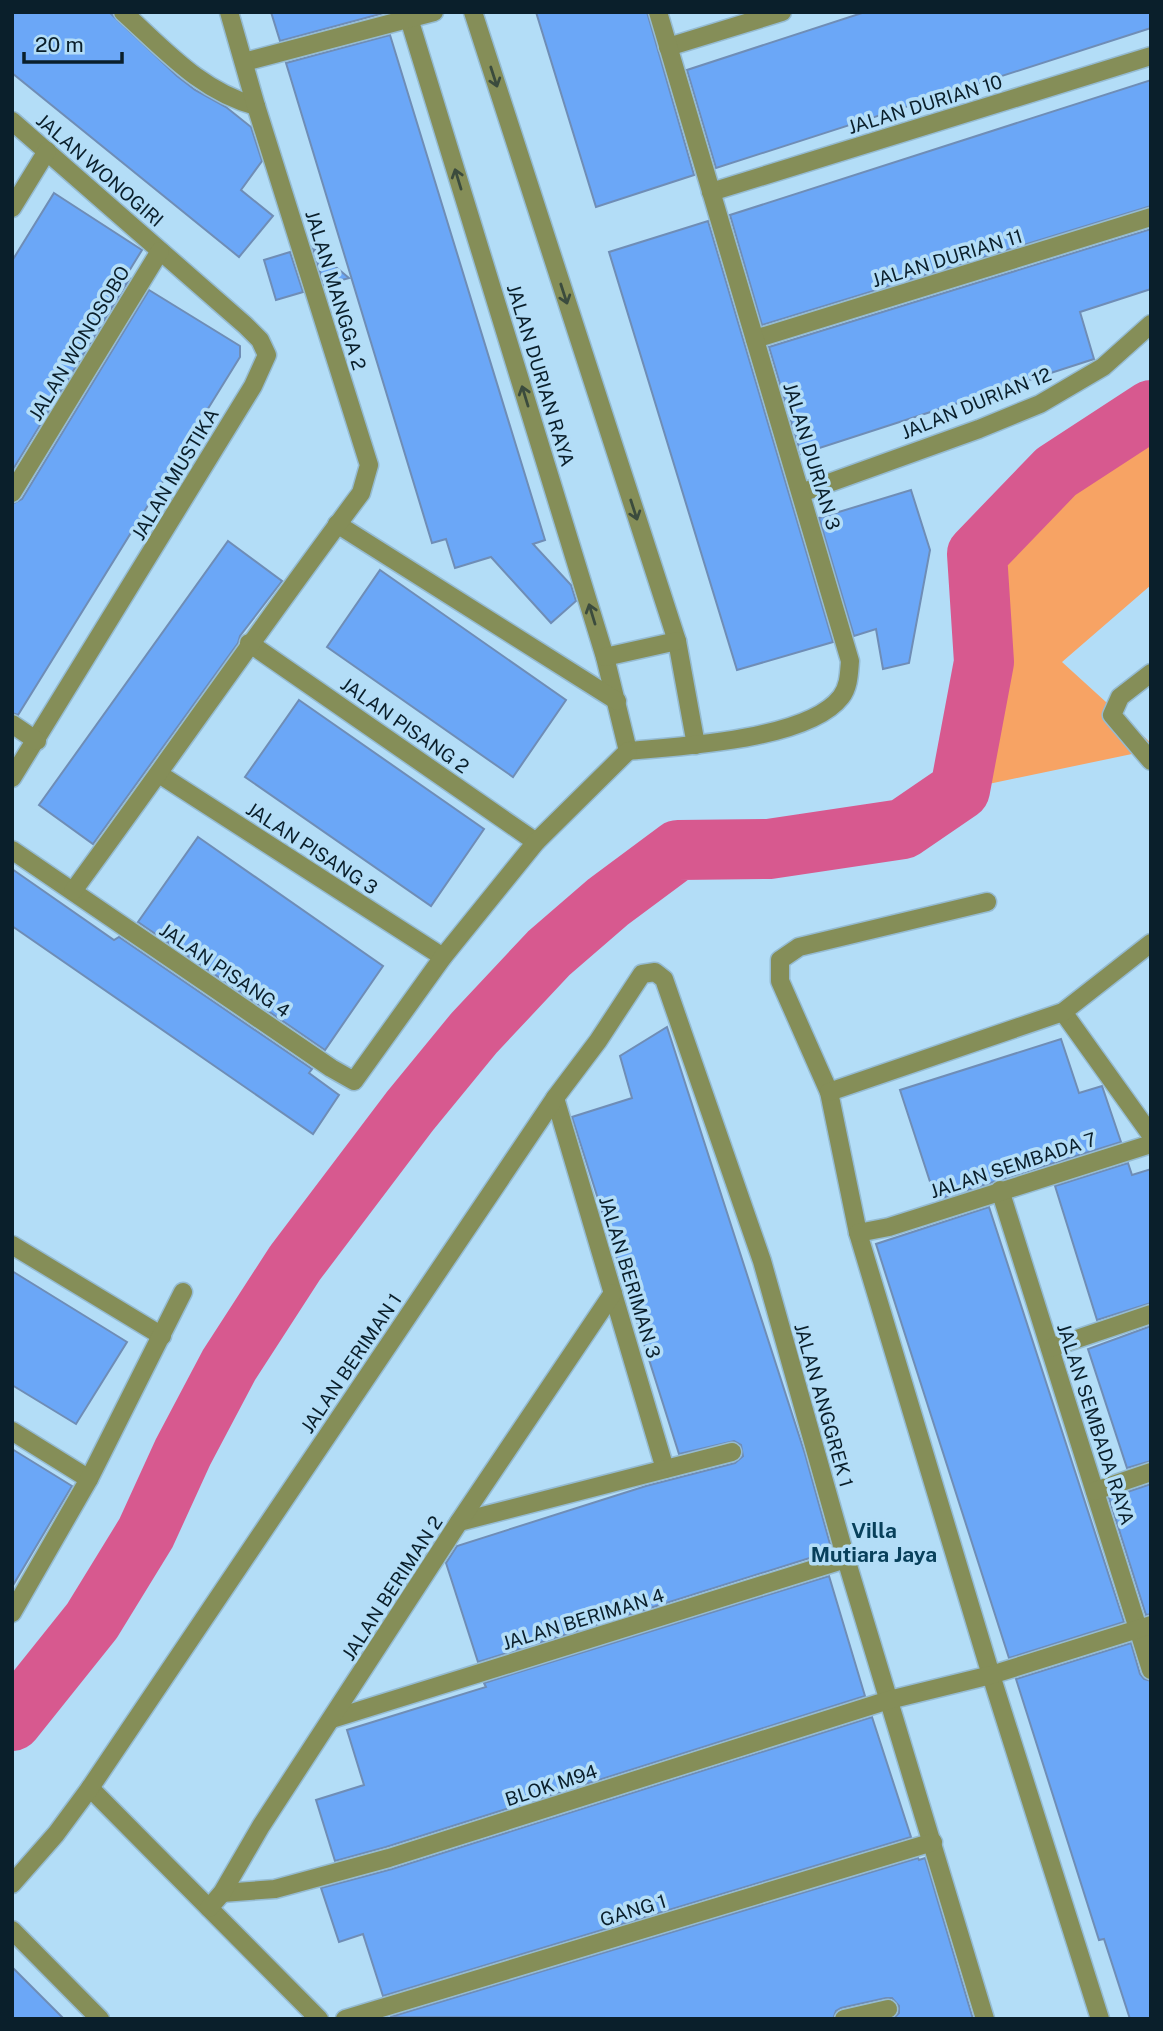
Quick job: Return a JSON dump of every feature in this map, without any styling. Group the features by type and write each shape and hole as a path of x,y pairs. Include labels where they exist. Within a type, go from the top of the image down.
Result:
{"street":[{"path":"123,12 199,81 239,102 256,106"},
{"name":"JALAN MANGGA 2","path":"73,891 159,774 249,643 361,493 369,465 229,12"},
{"path":"244,62 408,16 434,12"},
{"path":"473,12 677,641 696,745"},
{"name":"JALAN DURIAN 3","path":"628,751 696,745 764,734 807,722 826,712 842,696 849,680 850,661 658,12"},
{"path":"668,47 782,12"},
{"name":"JALAN DURIAN RAYA","path":"408,16 606,657 628,751"},
{"name":"JALAN DURIAN 10","path":"711,192 1151,56"},
{"name":"JALAN WONOGIRI","path":"12,121 160,251"},
{"path":"12,208 47,151"},
{"name":"JALAN DURIAN 11","path":"755,339 1151,217"},
{"name":"JALAN WONOSOBO","path":"12,493 160,251"},
{"name":"JALAN MUSTIKA","path":"37,741 253,386 267,355 260,340 160,251"},
{"name":"JALAN DURIAN 12","path":"801,493 979,429 1040,404 1103,367 1151,324"},
{"path":"337,524 617,701"},
{"path":"606,657 677,641"},
{"name":"JALAN PISANG 2","path":"249,643 536,842"},
{"path":"1151,673 1120,697 1112,715 1151,761"},
{"path":"12,724 37,741 12,778"},
{"path":"443,957 536,842 628,751"},
{"name":"JALAN PISANG 3","path":"159,774 443,957"},
{"name":"JALAN PISANG 4","path":"12,850 331,1068 354,1081 443,957"},
{"path":"987,902 799,947 780,960 780,981 829,1092 858,1233 991,1675 1100,2019"},
{"path":"829,1092 1063,1012 1151,943"},
{"name":"JALAN BERIMAN 1","path":"12,1884 56,1834 90,1788 555,1098 598,1041 642,974 655,972"},
{"name":"JALAN ANGGREK 1","path":"655,972 664,979 762,1261 846,1559 985,2019"},
{"path":"1063,1012 1151,1135"},
{"name":"JALAN BERIMAN 3","path":"555,1098 665,1469"},
{"name":"JALAN SEMBADA 7","path":"858,1233 889,1227 1151,1144"},
{"name":"JALAN SEMBADA RAYA","path":"1000,1190 1095,1491 1145,1627 1151,1670"},
{"path":"12,1245 162,1336"},
{"path":"14,1609 89,1479 183,1292"},
{"name":"JALAN BERIMAN 2","path":"209,1908 222,1893 261,1826 459,1522 613,1293"},
{"path":"1050,1348 1151,1314"},
{"path":"12,1431 89,1479"},
{"path":"459,1522 732,1452"},
{"path":"1095,1491 1151,1472"},
{"name":"JALAN BERIMAN 4","path":"332,1719 846,1559"},
{"name":"BLOK M94","path":"222,1893 275,1889 389,1858 889,1700 991,1675 1145,1627"},
{"path":"90,1788 319,2019"},
{"name":"GANG 1","path":"345,2019 933,1842"},
{"path":"12,1930 100,2019"},
{"path":"845,2019 888,2009"}],"shaded area":[{"path":"1151,410 1151,585 1062,662 1151,743 1151,750 960,790 984,662 977,554 1056,472"}],"building":[{"path":"12,12 109,12 177,76 195,90 226,107 251,127 262,161 241,190 273,216 239,257 12,73"},
{"path":"271,12 383,12 384,13 280,41"},
{"path":"536,12 647,12 694,175 596,207"},
{"path":"865,12 1151,12 1151,28 716,168 687,70"},
{"path":"390,35 545,540 533,544 571,585 576,601 551,623 491,557 455,568 446,539 432,543 286,63"},
{"path":"1151,80 1151,206 762,325 730,215"},
{"path":"54,193 142,250 126,276 130,278 12,471 12,261"},
{"path":"708,221 833,642 737,670 609,252"},
{"path":"1151,229 1151,289 1080,312 1094,359 801,454 769,347"},
{"path":"313,248 349,278 324,285"},
{"path":"290,252 303,292 276,300 264,260"},
{"path":"149,290 240,346 240,357 18,715 12,713 12,504 22,499"},
{"path":"911,490 930,550 909,663 883,669 876,629 854,636 819,518"},
{"path":"228,541 282,581 93,844 39,805"},
{"path":"380,570 566,700 513,777 327,647"},
{"path":"299,700 484,829 431,906 245,777"},
{"path":"198,837 383,966 325,1050 138,922"},
{"path":"12,869 114,940 119,937 312,1069 309,1073 339,1095 313,1134 12,926"},
{"path":"667,1027 805,1454 832,1551 478,1662 446,1563 457,1546 646,1486 735,1463 743,1456 741,1445 734,1441 679,1454 572,1117 632,1098 620,1056"},
{"path":"1061,1039 1079,1093 1102,1086 1121,1142 936,1200 900,1090"},
{"path":"1128,1163 1132,1175 1151,1169 1151,1303 1097,1320 1055,1186"},
{"path":"989,1207 1124,1622 1009,1658 876,1244"},
{"path":"12,1271 127,1342 76,1424 12,1385"},
{"path":"1151,1326 1151,1461 1127,1468 1088,1349"},
{"path":"12,1449 72,1486 12,1587"},
{"path":"1151,1484 1151,1614 1146,1615 1109,1498"},
{"path":"829,1576 865,1696 335,1861 316,1800 364,1785 347,1730 486,1687 484,1683"},
{"path":"1131,1643 1140,1674 1151,1681 1151,2019 1130,2019 1104,1939 1099,1940 1016,1679"},
{"path":"872,1717 911,1837 383,1996 363,1934 339,1942 321,1888 392,1869"},
{"path":"925,1858 973,2019 893,2019 899,2013 899,2006 892,1998 841,2008 836,2011 833,2019 390,2017"},
{"path":"12,1967 64,2019 12,2019"}],"waterway":[{"path":"12,1721 92,1621 146,1533 183,1452 229,1365 295,1263 410,1111 474,1033 549,953 608,902 678,850 769,849 903,829 960,790 984,662 977,554 1056,472 1151,410"}],"district":[{"name":"Villa Mutiara Jaya","path":"874,1543"}]}
